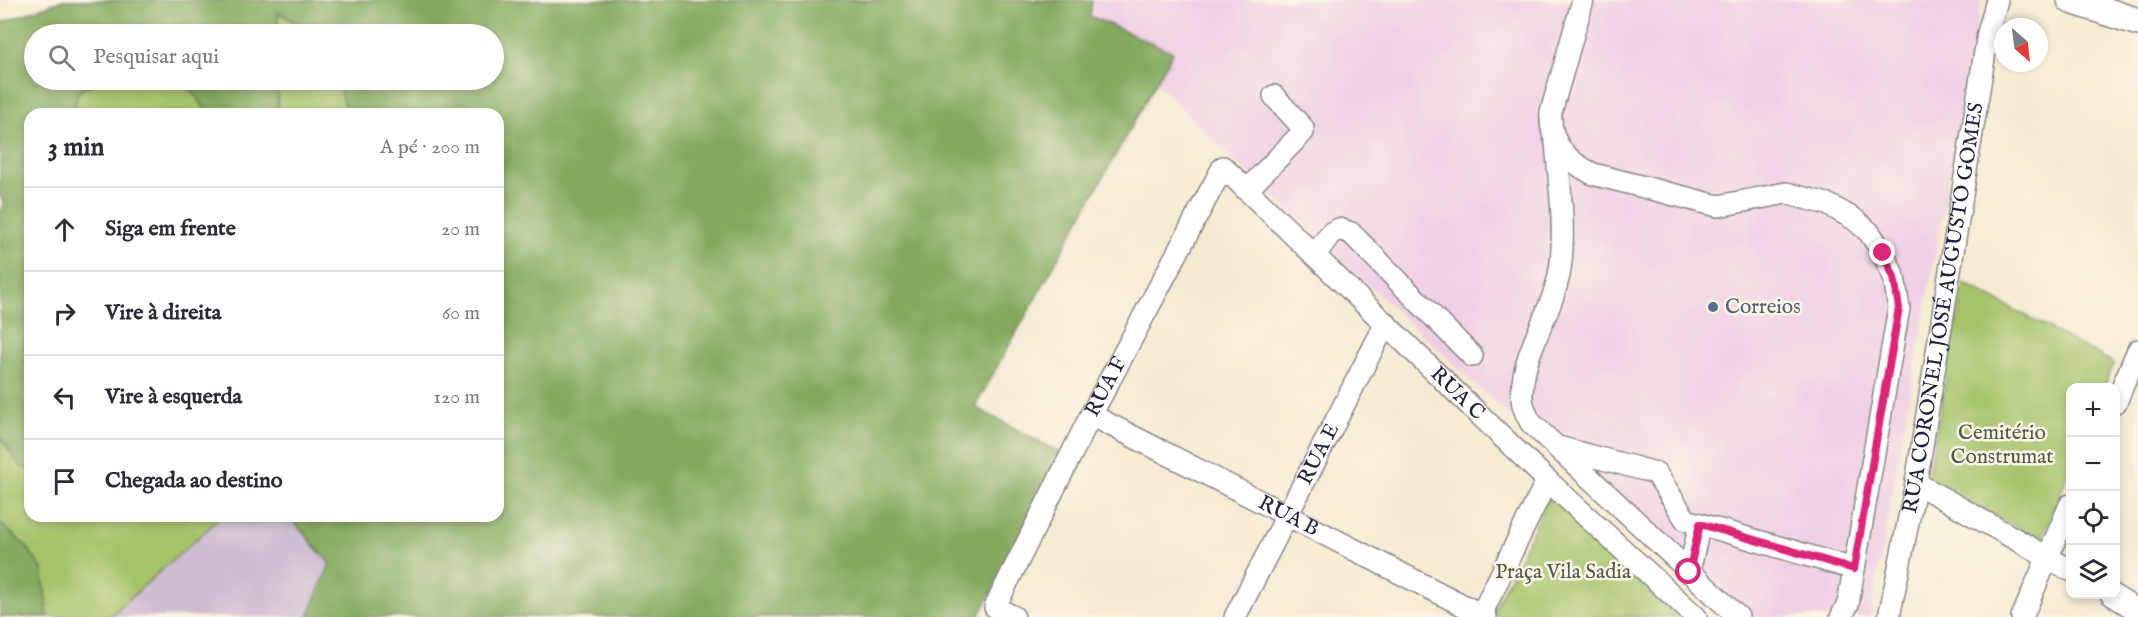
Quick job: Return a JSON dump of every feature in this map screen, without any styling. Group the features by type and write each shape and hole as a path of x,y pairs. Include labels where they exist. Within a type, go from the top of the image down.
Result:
{"main road":[{"path":"2071,0 2138,22"}],"street":[{"path":"1583,0 1551,112 1550,128 1565,156 1593,174 1718,206 1786,193 1827,204 1854,219 1869,232 1883,253 1894,277 1899,308 1848,604 1841,617"},
{"name":"RUA CORONEL JOSÉ AUGUSTO GOMES","path":"1889,617 1916,483 1988,33 1997,0"},
{"path":"1247,190 1303,132 1304,128 1274,96"},
{"path":"1556,142 1563,228 1561,265 1554,292 1526,366 1521,394 1524,410 1531,423 1738,617"},
{"name":"RUA C","path":"1223,167 1547,480 1696,617"},
{"name":"RUA F","path":"1014,617 995,607 1091,415 1223,167"},
{"path":"1316,255 1331,233 1339,229 1351,233 1472,356"},
{"name":"RUA E","path":"1235,617 1386,322"},
{"path":"2120,391 2138,350"},
{"name":"RUA B","path":"1091,415 1482,616"},
{"path":"1556,446 1656,473 1686,520 1854,569"},
{"path":"1482,616 1547,480"},
{"path":"1916,483 2066,567"},
{"path":"2022,617 2066,514"},
{"path":"1689,572 1700,524"},
{"path":"2119,599 2138,611"}],"shaded area":[{"path":"1013,0 1981,0 1870,617 1727,617 1230,157 1127,53"},
{"path":"85,522 327,522 349,617 0,617 0,570"}],"green space":[{"path":"63,0 1092,0 1090,16 1173,52 975,407 1061,453 979,617 308,617 330,564 294,522 504,522 504,108 345,108 340,90 504,90 504,24 298,24 278,12 278,24 24,24 24,90 82,90 78,92 74,108 24,108 24,468 20,466 0,437 0,214 3,202 0,195 0,23"},
{"path":"277,12 298,24 278,24"},
{"path":"81,90 191,90 205,108 74,108 77,92"},
{"path":"191,90 278,90 278,108 205,108"},
{"path":"278,90 340,90 345,108 278,108"},
{"name":"Cemitério Construmat","path":"1964,283 2114,363 2106,383 2066,383 2066,479 2042,539 1926,485"},
{"path":"0,437 20,466 24,468 24,522 215,522 109,617 48,617 42,569 26,546 0,523"},
{"name":"Praça Vila Sadia","path":"1550,496 1676,617 1501,617 1492,613"},
{"path":"0,523 26,546 42,569 48,617 0,617"}],"place":[{"name":"Correios","path":"1713,307"}],"route":[{"path":"1689,572 1700,524 1854,569 1899,308 1894,277 1883,253"}]}
